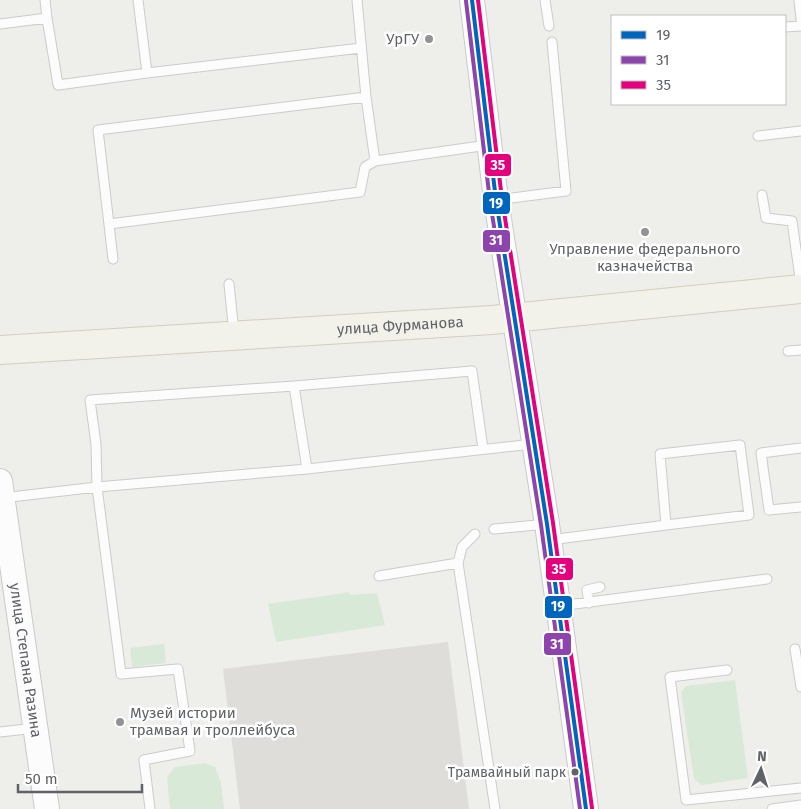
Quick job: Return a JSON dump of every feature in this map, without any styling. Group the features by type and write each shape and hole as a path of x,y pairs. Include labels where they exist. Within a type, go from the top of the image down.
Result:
{"main road":[{"path":"472,0 488,145 513,318 535,444 559,606 586,809"},
{"name":"улица Фурманова","path":"0,350 513,318 801,289"},
{"name":"улица Степана Разина","path":"1,490 47,809"}],"lane":[{"path":"45,0 58,85 362,48"},
{"path":"138,0 147,73"},
{"path":"357,0 366,97 375,161"},
{"path":"545,0 549,26"},
{"path":"799,0 801,19"},
{"path":"0,24 47,18"},
{"path":"786,27 801,26"},
{"path":"496,200 566,190 552,42"},
{"path":"113,259 98,130 366,97"},
{"path":"758,136 801,131"},
{"path":"109,224 360,192 365,166 375,161 488,145"},
{"path":"762,195 766,218 792,221 801,285"},
{"path":"229,284 234,336"},
{"path":"788,351 801,350"},
{"path":"150,809 144,760 190,751 178,669 121,674 97,487 96,444 90,400 472,371 483,449"},
{"path":"294,386 307,469"},
{"path":"1,490 97,487 307,469 535,444"},
{"path":"494,529 548,532 666,525 749,515 740,445 660,454 666,525"},
{"path":"801,448 761,453 769,510 801,507"},
{"path":"475,534 462,547 458,563 495,809"},
{"path":"379,576 458,563"},
{"path":"559,606 767,579"},
{"path":"589,603 587,590 600,587"},
{"path":"795,649 801,687"},
{"path":"728,670 670,677 686,800 801,788"},
{"path":"0,732 36,728"},
{"path":"772,809 801,805"}],"shaded area":[{"path":"448,642 469,809 240,809 223,669"}],"green space":[{"path":"345,591 351,595 377,593 385,625 276,642 268,604 345,593"},
{"path":"164,644 166,663 132,667 130,648"},
{"path":"735,680 748,778 702,785 694,779 681,692 686,686"},
{"path":"205,763 215,767 221,783 224,809 170,809 167,777 175,767"}],"transit line":[{"name":"19","path":"472,0 496,200 547,524 586,809"},
{"name":"35","path":"478,0 502,199 553,523 592,808"},
{"name":"31","path":"466,1 490,201 541,525 580,809"}],"place":[{"name":"УрГУ","path":"429,39"},
{"name":"Управление федерального казначейства","path":"645,232"},
{"name":"Музей истории трамвая и троллейбуса","path":"120,722"},
{"name":"Трамвайный парк","path":"575,772"}]}
